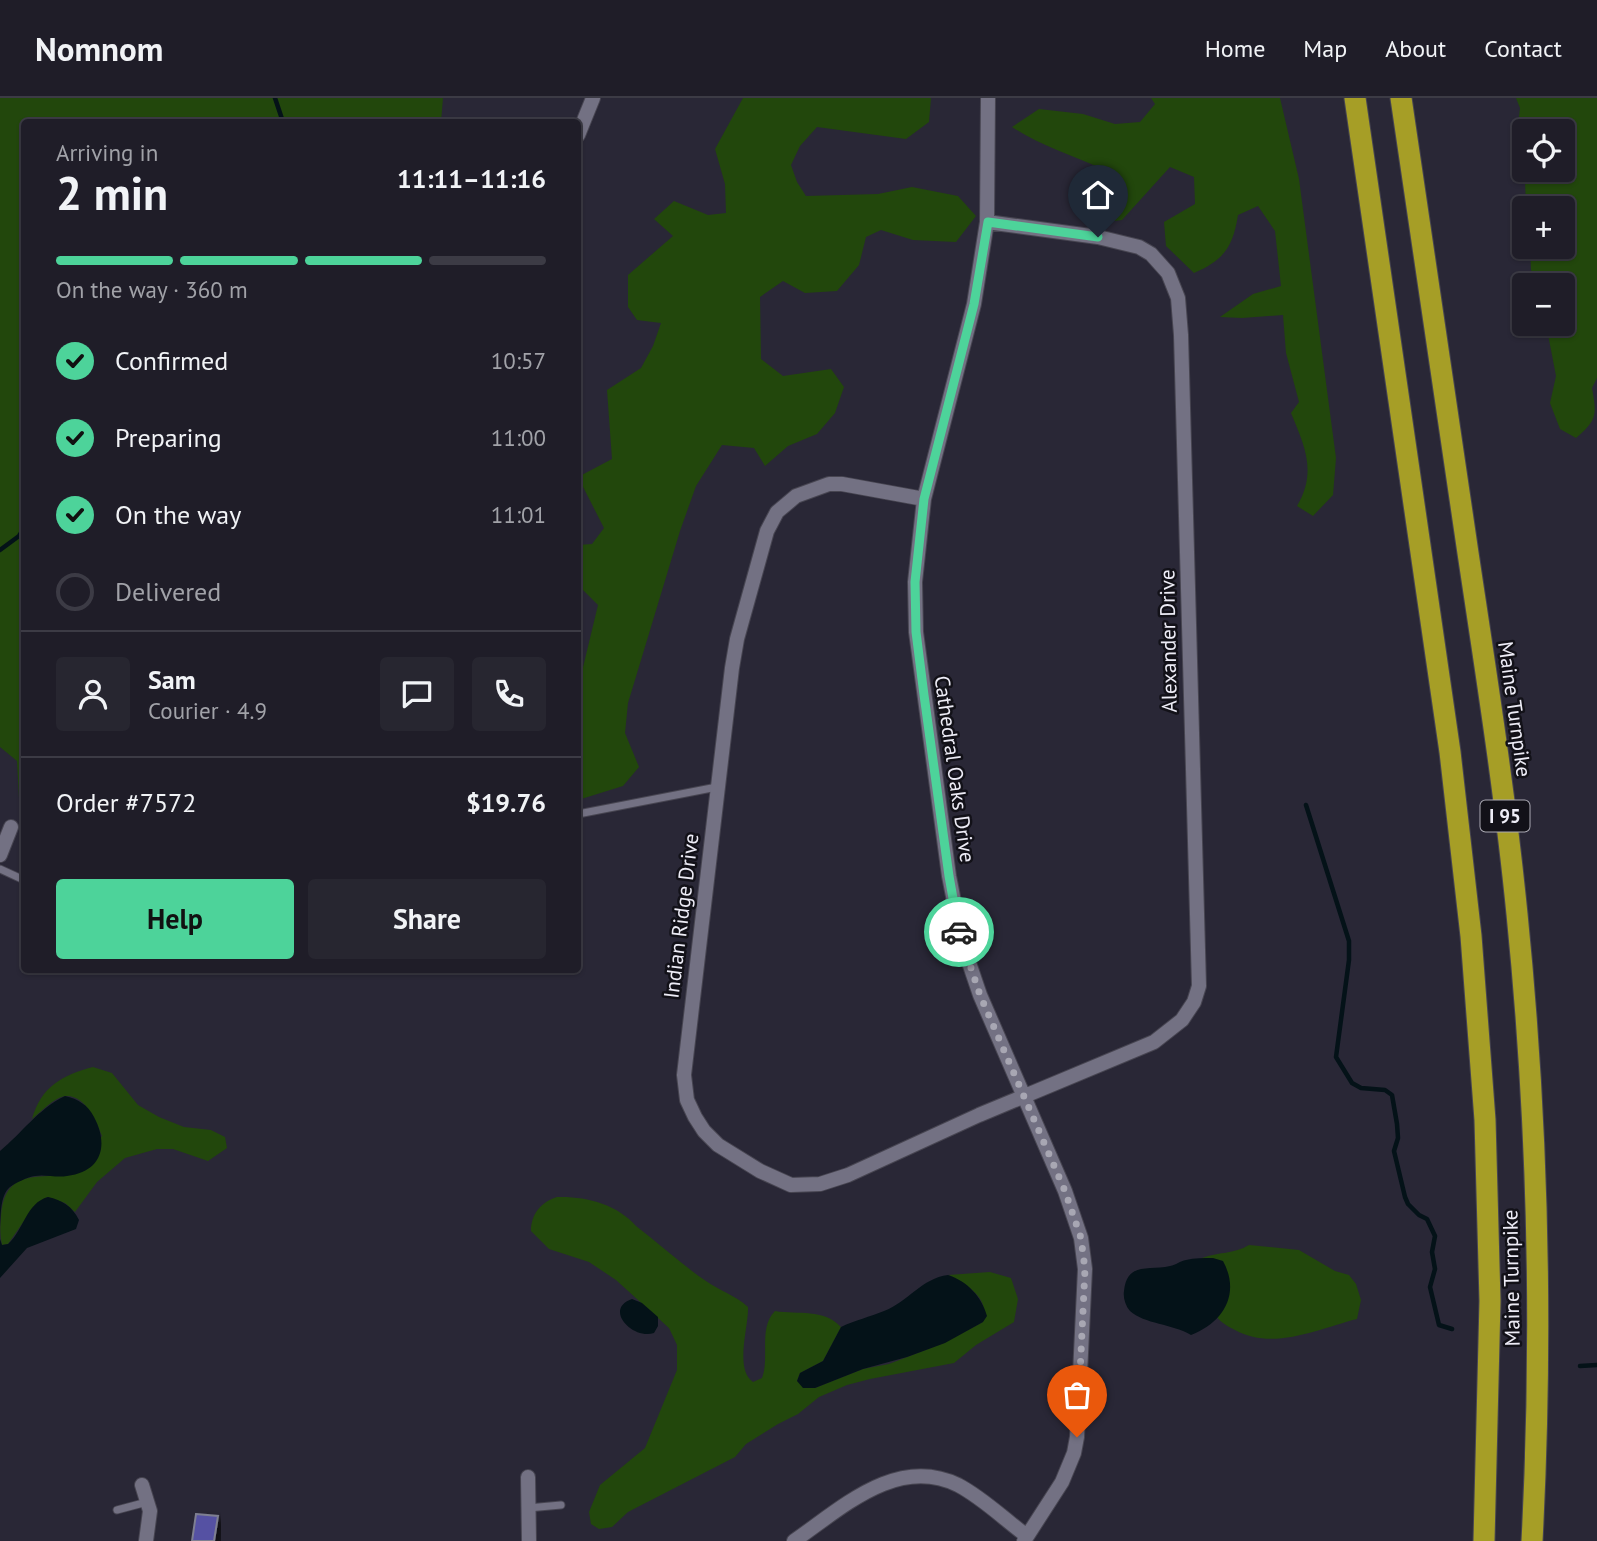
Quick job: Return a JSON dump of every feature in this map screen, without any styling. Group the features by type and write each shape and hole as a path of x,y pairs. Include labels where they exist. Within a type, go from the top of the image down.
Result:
{"highway":[{"name":"Maine Turnpike","path":"1355,98 1450,752 1471,936 1485,1119 1490,1301 1485,1541"},
{"name":"Maine Turnpike","path":"1401,98 1495,733 1517,915 1530,1094 1538,1275 1532,1541"}],"street":[{"path":"581,128 593,98"},
{"name":"Cathedral Oaks Drive","path":"988,98 988,222 976,294 924,499 915,582 916,632 949,876 959,929 968,960 1076,1221 1084,1252 1079,1414 1074,1452 1053,1499 1026,1539"},
{"name":"Alexander Drive","path":"988,222 1098,237 1139,247 1160,262 1168,273 1178,298 1181,335 1199,986 1186,1015 1161,1038 1023,1096"},
{"name":"Indian Ridge Drive","path":"924,499 829,484 796,496 778,512 767,531 737,639 684,1075 685,1089 690,1108 699,1125 710,1137 740,1160 782,1182 798,1185 820,1184 848,1175 1023,1096"},
{"path":"0,855 10,827"},
{"path":"794,1541 877,1486 909,1476 921,1476 957,1485 1026,1539"},
{"path":"528,1477 529,1541"},
{"path":"142,1485 148,1502 150,1522 146,1541"}],"lane":[{"path":"581,813 718,787"},
{"path":"0,869 21,879"},
{"path":"117,1510 148,1502"},
{"path":"528,1508 561,1505"}],"green space":[{"path":"0,98 443,98 441,119 21,119 21,822 17,761 0,747"},
{"path":"743,98 931,98 929,122 906,139 817,127 800,146 791,165 797,182 806,196 878,194 912,187 958,196 976,216 956,242 913,240 881,230 866,237 859,265 837,291 805,293 783,281 760,297 761,359 783,376 831,369 844,387 835,413 817,434 788,446 765,466 754,448 722,445 696,486 628,703 625,733 639,767 623,786 581,799 581,676 598,605 581,588 581,545 592,544 604,528 581,483 581,475 612,459 607,390 641,368 661,323 637,320 628,307 628,275 673,236 654,219 674,201 708,215 726,213 725,184 715,149"},
{"path":"1151,98 1280,98 1299,179 1336,458 1333,495 1313,516 1297,506 1303,494 1308,471 1301,437 1291,413 1299,402 1286,353 1283,315 1220,317 1253,294 1281,286 1275,231 1258,206 1238,215 1233,236 1225,251 1213,263 1194,273 1166,246 1164,222 1195,204 1194,177 1170,167 1122,220 1098,223 1087,209 1108,191 1098,167 1043,144 1012,127 1039,109 1083,114 1115,124 1140,122 1155,104"},
{"path":"1516,98 1597,98 1597,378 1592,388 1595,411 1592,421 1576,438 1560,429 1550,403 1556,376 1548,336 1575,336 1575,273 1532,273 1531,259 1575,259 1575,196 1526,196 1525,182 1575,182 1575,119 1519,119 1520,108"},
{"path":"93,1067 112,1073 138,1105 184,1127 211,1130 225,1137 227,1148 208,1161 173,1149 157,1149 125,1158 97,1182 75,1212 65,1203 47,1197 26,1218 8,1244 2,1245 0,1223 3,1202 14,1184 32,1177 67,1176 102,1136 89,1110 79,1099 72,1097 56,1099 32,1119 41,1098 54,1084"},
{"path":"557,1197 589,1200 620,1212 697,1275 748,1307 743,1358 747,1376 753,1382 762,1378 767,1326 775,1311 819,1315 841,1327 823,1361 800,1373 797,1381 815,1388 863,1369 889,1364 944,1343 983,1322 981,1300 974,1291 948,1275 990,1272 1011,1278 1018,1299 1014,1322 976,1345 954,1363 870,1379 819,1397 798,1414 746,1444 735,1457 628,1512 612,1527 599,1529 591,1524 589,1512 600,1485 645,1448 677,1370 677,1345 669,1328 616,1280 589,1262 549,1249 531,1231 538,1210"},
{"path":"1249,1245 1299,1250 1335,1271 1349,1275 1356,1284 1361,1300 1357,1319 1296,1336 1265,1339 1250,1336 1225,1324 1218,1319 1215,1312 1202,1258"}],"shaded area":[{"path":"65,1096 82,1103 94,1117 101,1137 99,1156 88,1169 79,1173 35,1176 10,1187 3,1200 0,1227 0,1151 38,1114"},
{"path":"48,1197 70,1207 79,1220 76,1229 27,1248 0,1278 0,1239 2,1245 8,1244 35,1205"},
{"path":"1213,1258 1223,1261 1228,1273 1229,1296 1220,1315 1202,1330 1191,1335 1143,1319 1127,1306 1124,1296 1126,1282 1135,1271 1170,1266 1189,1259"},
{"path":"948,1275 961,1281 977,1296 987,1316 983,1322 945,1343 863,1369 815,1388 803,1388 797,1381 800,1373 823,1361 841,1327 893,1307 923,1285"},
{"path":"632,1299 642,1303 658,1317 658,1326 654,1333 638,1332 624,1322 620,1310"}],"building":[{"path":"196,1514 218,1516 214,1541 192,1541"}],"waterway":[{"path":"275,98 282,119"},
{"path":"0,550 21,533"},
{"path":"1306,805 1349,941 1349,960 1336,1057 1352,1083 1361,1088 1385,1090 1392,1095 1398,1138 1394,1151 1405,1197 1408,1204 1427,1219 1435,1236 1432,1252 1435,1269 1430,1287 1439,1325 1452,1329"},
{"path":"1580,1366 1597,1365"}],"way so far":[{"path":"959,932 980,995 1065,1191 1081,1238 1085,1269 1077,1437"}],"route":[{"path":"959,932 916,632 915,582 924,499 974,304 988,222 1098,237"}]}
